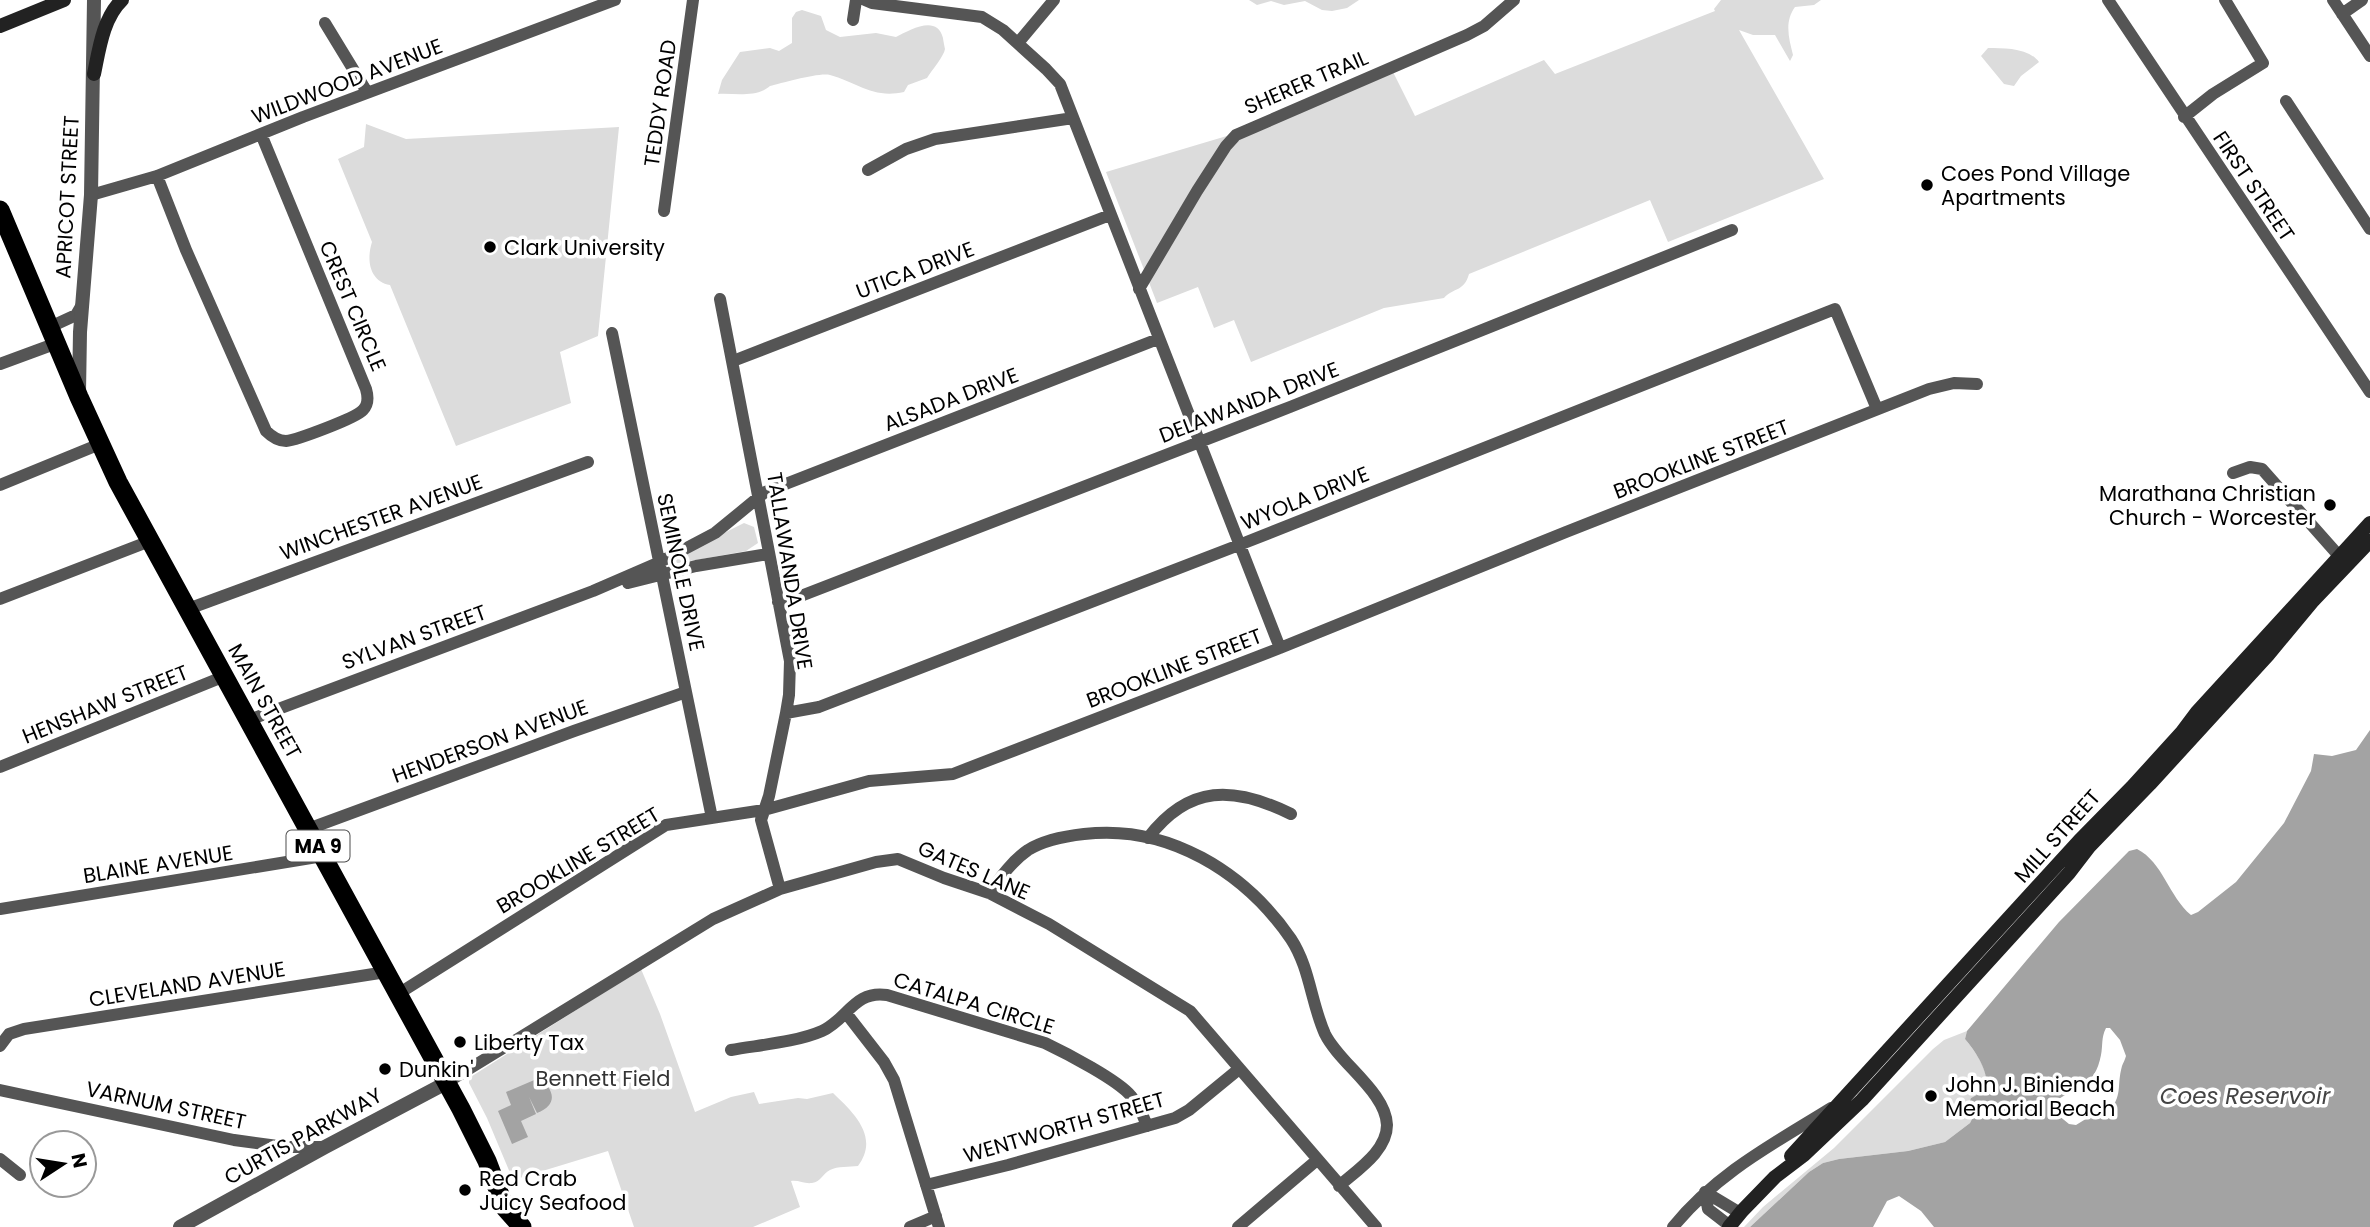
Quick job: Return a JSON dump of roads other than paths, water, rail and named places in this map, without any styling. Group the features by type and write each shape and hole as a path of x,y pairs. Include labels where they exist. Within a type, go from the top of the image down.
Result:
{"highway":[{"name":"MAIN STREET","path":"0,210 100,444 150,541 482,1150 504,1217 522,1227"}],"main road":[{"path":"0,26 64,0"},
{"path":"94,74 107,23 121,0"},
{"name":"MILL STREET","path":"2344,561 2370,523"},
{"name":"MILL STREET","path":"1776,1177 1804,1156 1862,1100 1995,956 2069,873 2197,712 2325,571 2344,561 2370,541"},
{"name":"MILL STREET","path":"1729,1226 2080,841 2134,793"}],"street":[{"name":"APRICOT STREET","path":"79,397 80,332 91,195 94,0"},
{"name":"WILDWOOD AVENUE","path":"91,195 157,176 367,92 615,0"},
{"name":"TEDDY ROAD","path":"664,211 693,0"},
{"path":"853,20 856,0"},
{"path":"865,0 872,4 982,17 1018,43 1060,85 1280,648"},
{"path":"1018,43 1054,0"},
{"name":"SHERER TRAIL","path":"1139,289 1197,191 1236,135 1467,35 1484,26 1514,0"},
{"name":"FIRST STREET","path":"2108,0 2370,392"},
{"path":"2184,117 2213,94 2263,63 2225,0"},
{"path":"2333,0 2370,56"},
{"path":"2342,14 2362,0"},
{"path":"325,23 367,92"},
{"path":"2286,101 2370,229"},
{"path":"869,170 906,149 935,139 1073,118"},
{"name":"CREST CIRCLE","path":"157,176 186,250 267,432 275,438 289,440 354,417 366,406 366,389 261,134"},
{"name":"UTICA DRIVE","path":"733,361 1110,215"},
{"name":"DELAWANDA DRIVE","path":"778,602 793,599 920,551 1659,261 1731,230"},
{"name":"TALLAWANDA DRIVE","path":"720,299 790,661 786,713 769,796 761,820 780,890"},
{"path":"0,364 53,335 76,315 83,303"},
{"name":"WYOLA DRIVE","path":"786,713 819,707 1239,545 1835,309 1877,409"},
{"path":"53,335 76,337 80,332"},
{"name":"SEMINOLE DRIVE","path":"612,333 712,818"},
{"name":"ALSADA DRIVE","path":"758,498 765,492 1158,339"},
{"name":"BROOKLINE STREET","path":"398,994 666,825 764,810 869,780 953,774 1280,648 1934,387 1954,383 1977,384"},
{"path":"0,485 100,444"},
{"name":"WINCHESTER AVENUE","path":"188,609 588,462"},
{"path":"2234,472 2250,467 2262,470 2344,561"},
{"name":"SYLVAN STREET","path":"661,568 715,533 758,498"},
{"path":"0,599 150,541"},
{"name":"SYLVAN STREET","path":"249,720 661,568 768,554"},
{"name":"HENSHAW STREET","path":"0,767 225,677"},
{"name":"HENDERSON AVENUE","path":"308,829 686,692"},
{"path":"1147,838 1161,821 1179,806 1212,796 1237,795 1255,799 1291,814"},
{"path":"989,893 1022,855 1045,843 1065,837 1097,833 1122,833 1179,847 1202,857 1238,881 1271,913 1297,949 1325,1034 1344,1061 1377,1097 1385,1116 1386,1132 1375,1153 1339,1186"},
{"name":"BLAINE AVENUE","path":"0,909 323,856"},
{"name":"GATES LANE","path":"446,1083 694,929 780,890 893,859 908,862 989,893 1049,924 1190,1011 1376,1227"},
{"name":"CLEVELAND AVENUE","path":"0,1046 9,1034 24,1030 386,972"},
{"name":"CATALPA CIRCLE","path":"731,1050 816,1033 834,1024 863,998 878,994 887,995 1045,1043 1122,1088 1138,1104 1147,1126"},
{"path":"846,1013 884,1062 894,1080 937,1222 910,1227"},
{"name":"WENTWORTH STREET","path":"926,1185 1009,1165 1180,1115 1239,1069"},
{"name":"CURTIS PARKWAY","path":"180,1227 446,1083"},
{"name":"VARNUM STREET","path":"0,1090 234,1140 285,1147 325,1147"},
{"path":"1673,1227 1705,1192 1737,1167 1845,1098"},
{"path":"0,1158 20,1175"},
{"path":"1238,1227 1317,1160"},
{"path":"1705,1192 1740,1213"},
{"path":"1705,1192 1708,1209 1729,1226"}],"water":[{"name":"Coes Reservoir","path":"2370,730 2370,1227 1934,1227 1921,1211 1899,1196 1887,1201 1873,1227 1750,1227 1809,1172 1823,1163 1908,1151 1945,1142 1970,1123 1973,1117 1968,1107 1971,1098 1986,1090 1987,1083 1981,1063 1965,1039 1967,1031 2059,922 2129,851 2137,849 2146,855 2160,871 2183,908 2191,915 2198,912 2236,882 2284,823 2311,771 2314,754 2332,756 2356,750","holes":["2106,1028 2110,1028 2120,1040 2126,1056 2116,1101 2107,1114 2089,1117 2076,1125 2069,1124 2058,1115 2056,1101 2084,1084 2095,1073 2104,1032"]},
{"path":"539,1078 549,1088 551,1102 537,1113 529,1097 536,1114 521,1121 528,1137 512,1144 498,1111 511,1105 506,1092"}],"place":[{"name":"Coes Pond Village Apartments","path":"1927,185"},
{"name":"Clark University","path":"490,247"},
{"name":"Marathana Christian Church - Worcester","path":"2330,505"},
{"name":"Liberty Tax","path":"460,1042"},
{"name":"Dunkin'","path":"385,1069"},
{"name":"John J. Binienda Memorial Beach","path":"1931,1096"},
{"name":"Red Crab Juicy Seafood","path":"465,1190"}],"park label":[{"name":"Bennett Field","path":"603,1078"}]}
